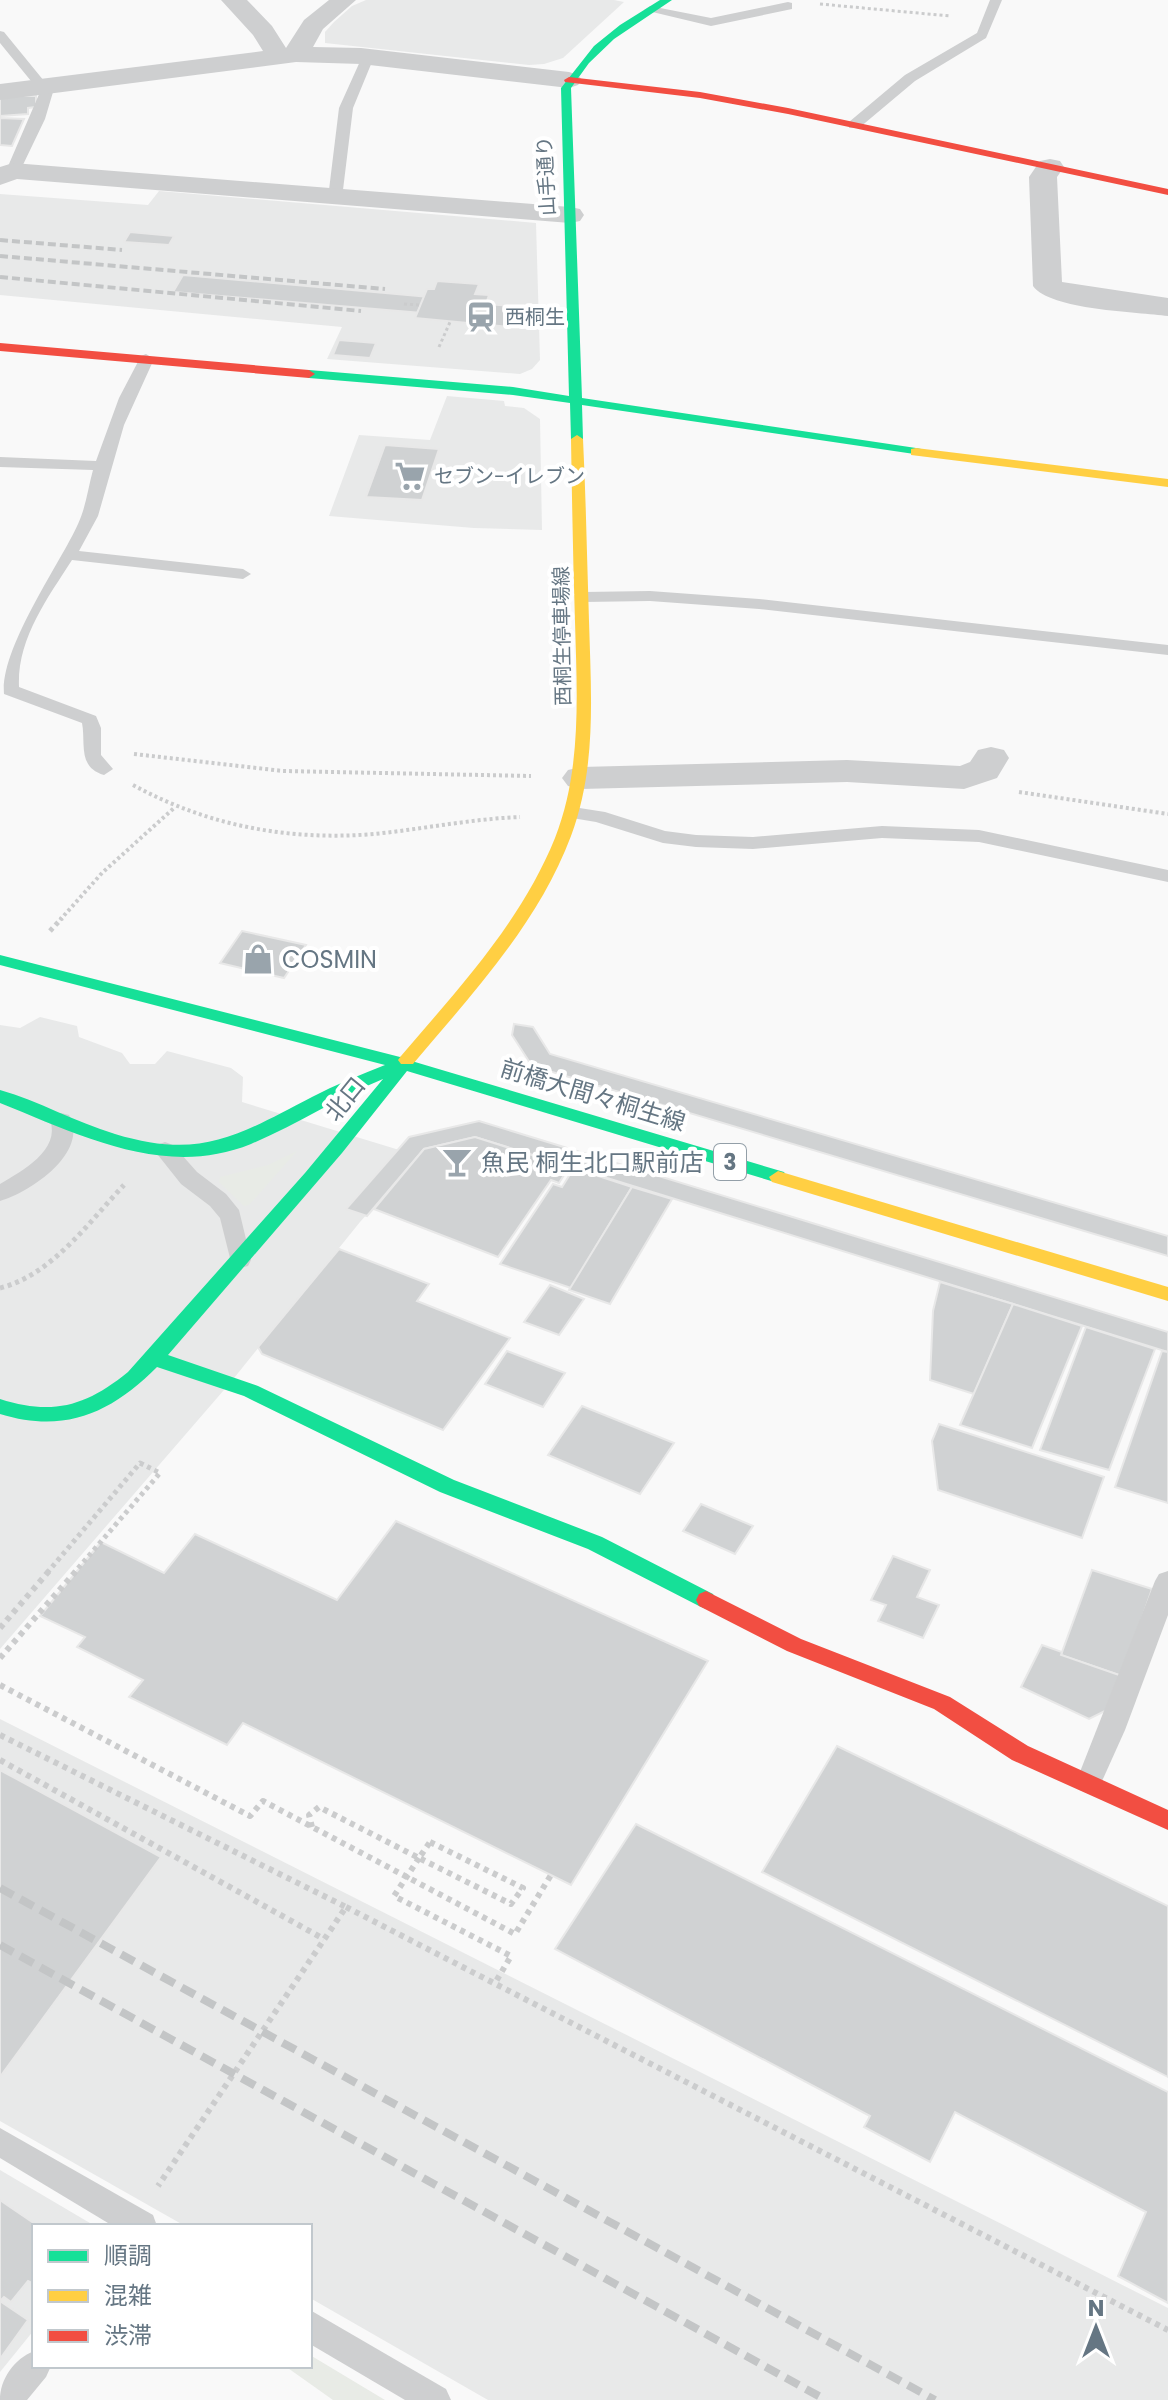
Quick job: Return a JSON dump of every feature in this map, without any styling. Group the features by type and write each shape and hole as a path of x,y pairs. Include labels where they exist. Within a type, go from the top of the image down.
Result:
{"street":[{"path":"233,0 287,55"},
{"path":"287,55 313,25 344,0"},
{"path":"569,80 654,4"},
{"path":"0,92 287,55 368,57 700,95 1168,192"},
{"name":"山手通り","path":"569,80 565,95 574,398"},
{"path":"1050,167 1043,177 1048,286 1060,293 1168,307"},
{"path":"7,174 570,215"},
{"path":"0,347 574,398 950,457 1168,483"},
{"name":"西桐生停車場線","path":"403,1064 447,1017 485,968 549,868 573,813 586,735 584,597 574,398"},
{"path":"581,778 977,768"},
{"name":"前橋大間々桐生線","path":"0,960 403,1064 1168,1294"},
{"name":"北口","path":"0,1096 116,1141 165,1150 221,1148 251,1138 314,1103 403,1064"},
{"name":"北口","path":"0,1406 13,1412 52,1417 79,1412 108,1399 240,1260 364,1116 403,1064"},
{"path":"151,1357 251,1391 447,1486 595,1543 794,1645 942,1703 1020,1753 1168,1820"}],"lane":[{"path":"854,125 910,78 982,35 996,0"},
{"path":"654,4 711,22 788,6"},
{"path":"0,35 47,92 38,119 7,174"},
{"path":"335,198 346,108 368,57"},
{"path":"104,769 90,757 88,749 94,731 90,720 21,696 10,690 5,675 11,637 21,617 85,528 125,399 146,359"},
{"path":"0,462 102,466"},
{"path":"68,555 243,574"},
{"path":"584,597 650,596 759,604 1168,650"},
{"path":"0,699 21,696"},
{"path":"573,813 598,816 663,837 696,841 753,843 882,832 979,836 1168,876"},
{"path":"0,1193 27,1179 58,1149 65,1134 61,1120"},
{"path":"165,1150 189,1178 218,1200 231,1216 240,1260"},
{"path":"1089,1782 1168,1581"},
{"path":"0,2142 139,2224"},
{"path":"312,2327 435,2400"},
{"path":"7,2400 33,2368"}],"path":[{"path":"788,6 814,3 989,20"},
{"path":"404,304 420,305"},
{"path":"88,749 283,771 532,776"},
{"path":"977,768 999,789 1168,814"},
{"path":"104,769 174,808 251,829 304,835 355,836 524,817"},
{"path":"43,940 102,873 174,808"},
{"path":"0,1288 33,1276 128,1181"},
{"path":"0,1628 140,1463 160,1473 0,1658"},
{"path":"2,1686 250,1816 263,1801 515,1934 551,1875"},
{"path":"0,1735 346,1907 1168,2330"},
{"path":"0,1760 324,1939"},
{"path":"313,1828 309,1815 319,1807 511,1904 523,1888 430,1842 394,1896 511,1956 495,1983"},
{"path":"155,2190 346,1907"}],"shaded area":[{"path":"366,0 624,2 563,58 529,65 325,43 325,32 334,22 352,6"},
{"path":"159,191 536,223 540,360 532,369 520,374 327,359 342,327 0,295 0,194 148,205"},
{"path":"447,396 504,401 505,406 524,408 540,419 542,530 474,528 329,516 359,435 430,440"},
{"path":"40,1017 77,1026 79,1037 122,1053 130,1064 155,1064 167,1051 231,1068 243,1077 242,1102 419,1156 360,1222 230,1383 0,1649 0,1025 20,1028"},
{"path":"297,1151 249,1205 244,1206 219,1182 220,1177 268,1165"},
{"path":"0,1719 1168,2308 1168,2400 488,2400 312,2299 312,2224 181,2224 0,2121"},
{"path":"0,2170 92,2224 32,2224 32,2332 0,2372"},
{"path":"312,2356 385,2400 333,2400 288,2368 312,2368"}],"building":[{"path":"0,96 36,96 36,107 28,108 28,114 0,116"},
{"path":"0,118 24,119 12,146 0,145"},
{"path":"130,232 174,236 169,245 124,242"},
{"path":"183,275 430,297 422,313 173,292"},
{"path":"437,281 479,284 475,294 489,295 486,304 529,307 521,328 415,318 427,289 434,289"},
{"path":"339,340 376,343 370,358 333,355"},
{"path":"385,445 439,449 422,500 366,497"},
{"path":"242,931 306,945 284,978 220,963"},
{"path":"514,1024 533,1027 550,1054 1168,1236 1168,1256 532,1066 512,1035"},
{"path":"479,1121 1168,1332 1168,1352 475,1137 424,1149 367,1216 346,1209 409,1137"},
{"path":"475,1137 569,1167 559,1183 551,1180 498,1257 374,1209 424,1149"},
{"path":"574,1168 632,1187 571,1288 500,1264 553,1184 562,1187"},
{"path":"632,1187 672,1199 610,1304 569,1290"},
{"path":"339,1249 429,1284 417,1301 510,1338 443,1430 262,1354 258,1347"},
{"path":"940,1282 1013,1304 974,1394 930,1380 933,1311"},
{"path":"550,1285 584,1299 559,1335 524,1322"},
{"path":"1013,1304 1082,1326 1032,1448 960,1425"},
{"path":"1086,1327 1155,1349 1109,1470 1040,1450"},
{"path":"507,1351 565,1373 543,1407 485,1384"},
{"path":"1162,1351 1168,1352 1168,1503 1115,1487"},
{"path":"582,1406 674,1443 640,1494 548,1455"},
{"path":"939,1424 1104,1477 1082,1538 938,1490 932,1441"},
{"path":"701,1504 753,1526 735,1554 683,1531"},
{"path":"396,1521 708,1661 571,1885 243,1723 227,1745 129,1697 143,1680 77,1647 85,1637 40,1616 101,1542 164,1573 195,1534 337,1600"},
{"path":"893,1556 930,1570 917,1597 939,1605 923,1638 878,1621 886,1605 871,1600"},
{"path":"1092,1570 1152,1589 1122,1676 1061,1655"},
{"path":"1042,1645 1062,1652 1061,1655 1122,1676 1109,1709 1089,1719 1021,1687"},
{"path":"837,1746 1168,1906 1168,2077 762,1872"},
{"path":"0,1770 161,1857 0,2077"},
{"path":"636,1824 1168,2092 1168,2303 1118,2276 1146,2212 955,2112 930,2162 864,2127 870,2116 555,1949"},
{"path":"0,2200 35,2224 32,2224 32,2283 28,2281 11,2302 4,2297 0,2301"},
{"path":"0,2301 28,2320 0,2359"}],"railway":[{"path":"0,240 122,250"},
{"path":"0,256 385,289"},
{"path":"0,277 361,311"},
{"path":"0,1888 935,2400"},
{"path":"0,1945 826,2400"}],"traffic: fast":[{"path":"577,439 566,88 586,61 610,37 667,0"},
{"path":"309,374 513,391 916,452"},
{"path":"0,960 403,1064 778,1177"},
{"path":"0,1406 40,1415 67,1413 92,1406 135,1377 311,1177 407,1060"},
{"path":"0,1096 109,1139 137,1147 195,1152 246,1139 333,1094 401,1065"},
{"path":"151,1357 251,1391 447,1486 595,1543 706,1600"}],"traffic: slow":[{"path":"407,1060 473,982 514,927 549,868 572,811 584,730 577,439"},
{"path":"916,452 1168,483"},
{"path":"778,1177 1168,1294"}],"traffic: jam":[{"path":"569,80 700,95 788,111 1168,192"},
{"path":"0,347 309,374"},
{"path":"706,1600 794,1645 942,1703 1020,1753 1168,1820"}],"place":[{"name":"西桐生","path":"481,317"},
{"name":"セブン-イレブン","path":"410,476"},
{"name":"COSMIN","path":"258,959"},
{"name":"魚民 桐生北口駅前店","path":"457,1162"}]}
